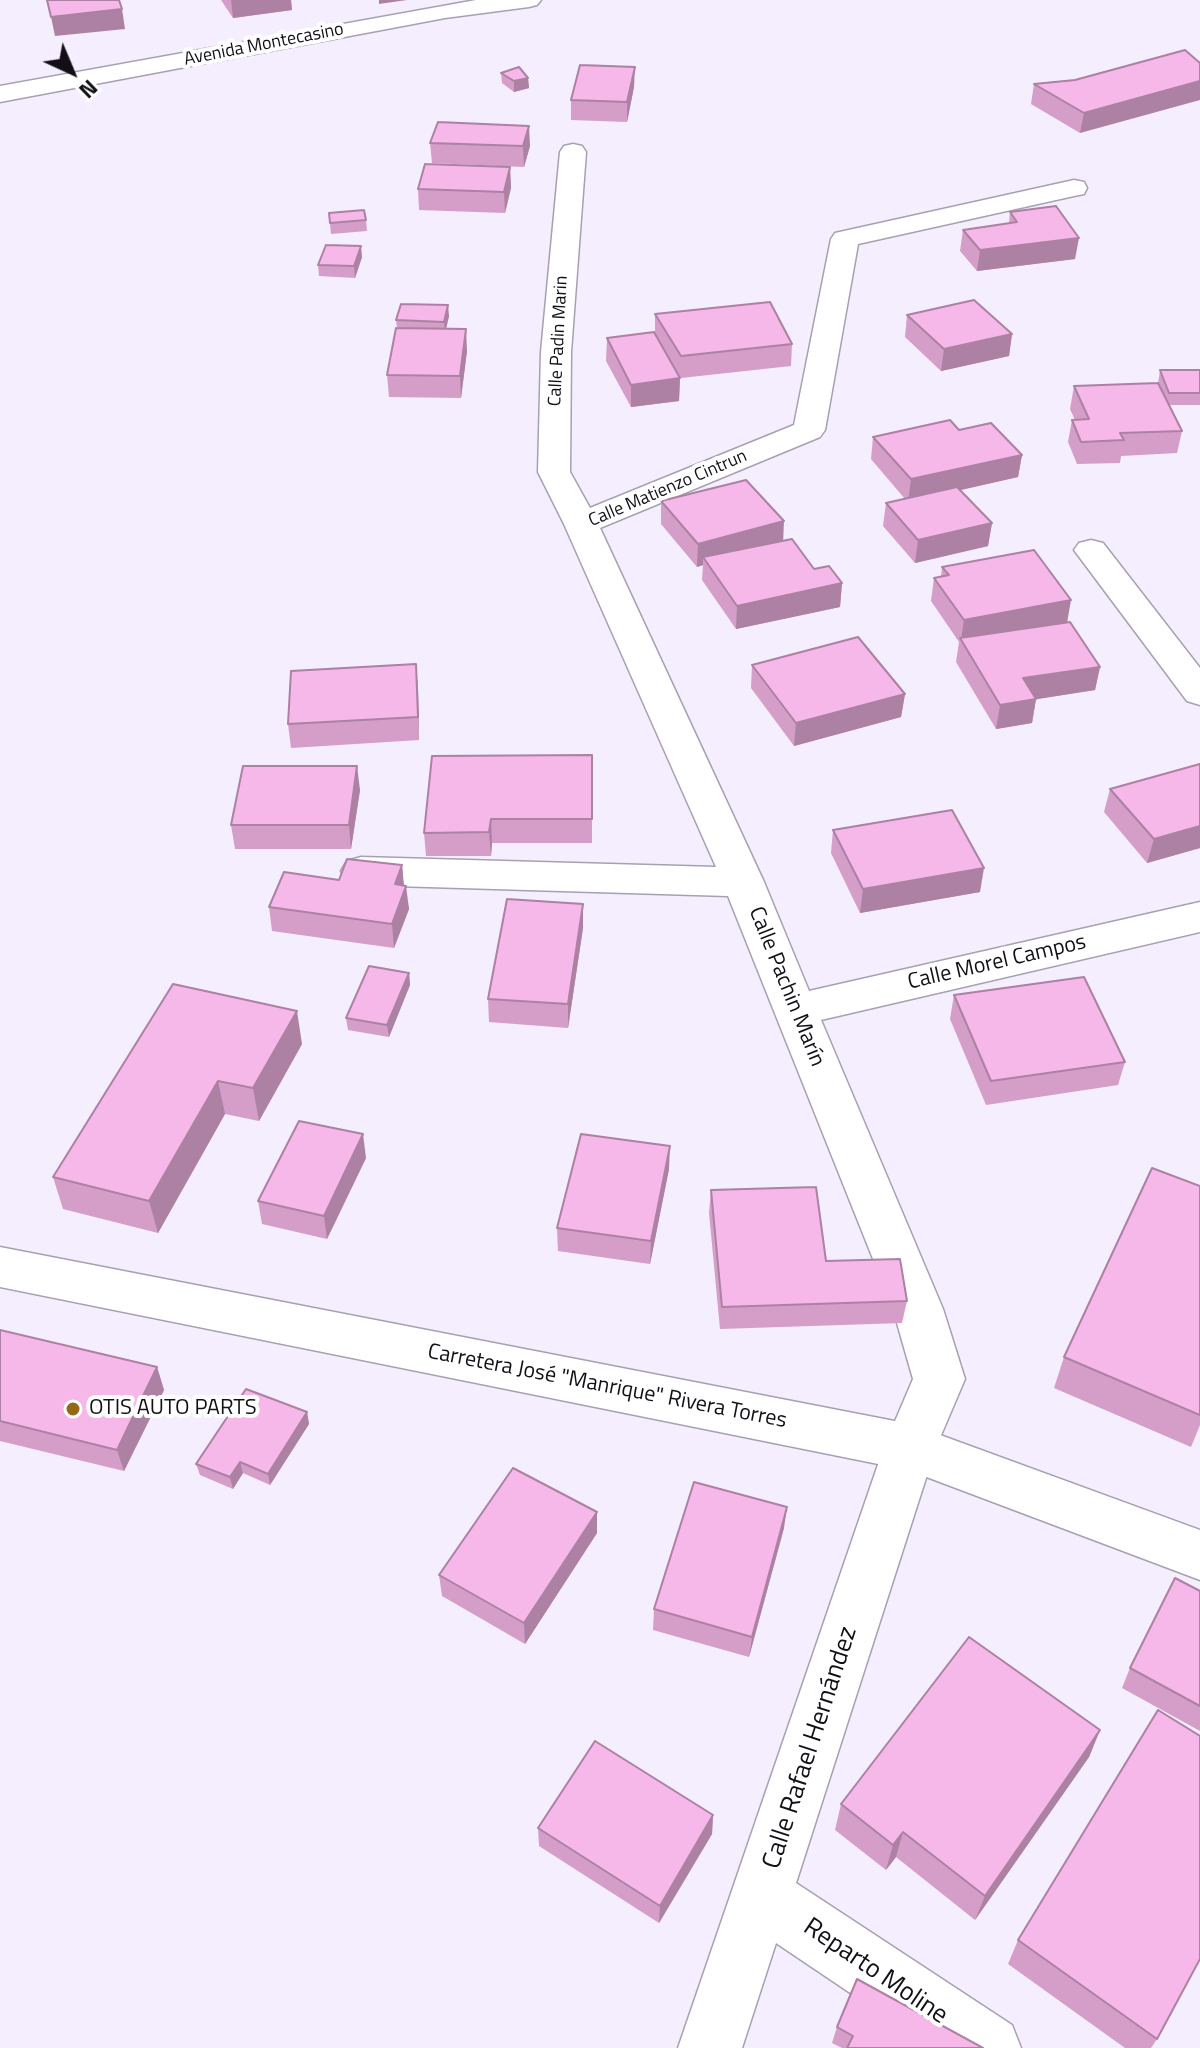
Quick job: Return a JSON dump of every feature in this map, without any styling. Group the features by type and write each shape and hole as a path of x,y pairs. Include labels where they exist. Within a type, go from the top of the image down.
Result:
{"street":[{"name":"Avenida Montecasino","path":"0,94 445,11 529,0"},
{"name":"Calle Padin Marin","path":"573,152 556,352 554,472 581,524"},
{"name":"Calle Matienzo Cintrun","path":"743,882 581,524 809,430 845,239 1074,188"},
{"path":"1091,550 1200,693"},
{"name":"Calle Pachin Marín","path":"361,871 743,882 918,1309 939,1379 910,1447"},
{"name":"Calle Morel Campos","path":"794,1010 1200,917"},
{"name":"Carretera José \"Manrique\" Rivera Torres","path":"0,1267 910,1447 1200,1555"},
{"name":"Calle Rafael Hernández","path":"710,2048 910,1447"},
{"name":"Reparto Moline","path":"762,1897 989,2048"}],"building":[{"path":"47,0 119,0 122,9 51,17"},
{"path":"1185,50 1200,63 1200,81 1084,113 1034,84 1075,80"},
{"path":"580,65 635,67 627,102 571,100"},
{"path":"519,67 528,78 514,81 501,73"},
{"path":"438,122 529,126 523,146 430,143"},
{"path":"425,164 510,167 504,192 418,189"},
{"path":"1056,206 1079,238 980,250 963,230 1017,222 1010,212"},
{"path":"364,210 366,220 330,223 329,213"},
{"path":"326,245 361,246 354,266 318,265"},
{"path":"974,300 1012,334 944,349 907,315"},
{"path":"770,302 792,344 681,356 655,314"},
{"path":"401,304 448,305 444,322 396,320"},
{"path":"396,328 466,329 460,376 387,375"},
{"path":"654,332 680,378 631,385 607,338"},
{"path":"1160,370 1200,370 1200,393 1169,393"},
{"path":"1158,383 1182,431 1120,433 1124,440 1081,442 1072,420 1089,419 1074,386"},
{"path":"950,420 959,430 991,423 1022,455 911,479 873,437"},
{"path":"746,480 784,521 698,544 661,501"},
{"path":"957,487 992,523 918,540 886,503"},
{"path":"792,539 814,569 829,566 842,583 737,606 703,557"},
{"path":"1034,550 1071,600 964,620 934,578 949,575 942,567"},
{"path":"1070,622 1100,667 1023,678 1036,699 1000,705 960,638"},
{"path":"858,637 905,694 796,723 752,665"},
{"path":"416,664 418,717 288,724 291,671"},
{"path":"592,755 592,819 491,819 489,832 424,833 432,756"},
{"path":"1200,764 1200,826 1154,839 1110,789"},
{"path":"243,766 357,766 349,825 231,825"},
{"path":"952,810 984,868 863,889 833,830"},
{"path":"347,859 402,865 395,884 406,886 392,924 269,907 284,872 339,880"},
{"path":"507,899 583,904 568,1004 488,999"},
{"path":"369,966 409,973 387,1025 346,1018"},
{"path":"1084,977 1125,1062 991,1081 954,995"},
{"path":"173,984 297,1011 253,1088 218,1081 149,1201 53,1177"},
{"path":"299,1121 363,1134 324,1216 258,1201"},
{"path":"581,1134 670,1146 651,1241 557,1228"},
{"path":"1152,1168 1200,1186 1200,1415 1064,1357"},
{"path":"816,1187 826,1261 900,1259 907,1301 722,1307 711,1190"},
{"path":"0,1330 157,1367 117,1450 0,1421"},
{"path":"246,1389 307,1412 268,1474 240,1462 230,1477 196,1464"},
{"path":"513,1468 597,1512 524,1623 439,1575"},
{"path":"694,1482 787,1507 752,1637 654,1609"},
{"path":"1175,1578 1200,1591 1200,1706 1130,1668"},
{"path":"969,1637 1100,1730 985,1896 903,1832 893,1845 841,1804"},
{"path":"1158,1710 1200,1736 1200,1959 1157,2039 1018,1940"},
{"path":"595,1741 713,1815 660,1906 538,1828"},
{"path":"857,1979 983,2048 847,2048 853,2036 837,2027"}],"place":[{"name":"OTIS AUTO PARTS","path":"73,1409"}]}
